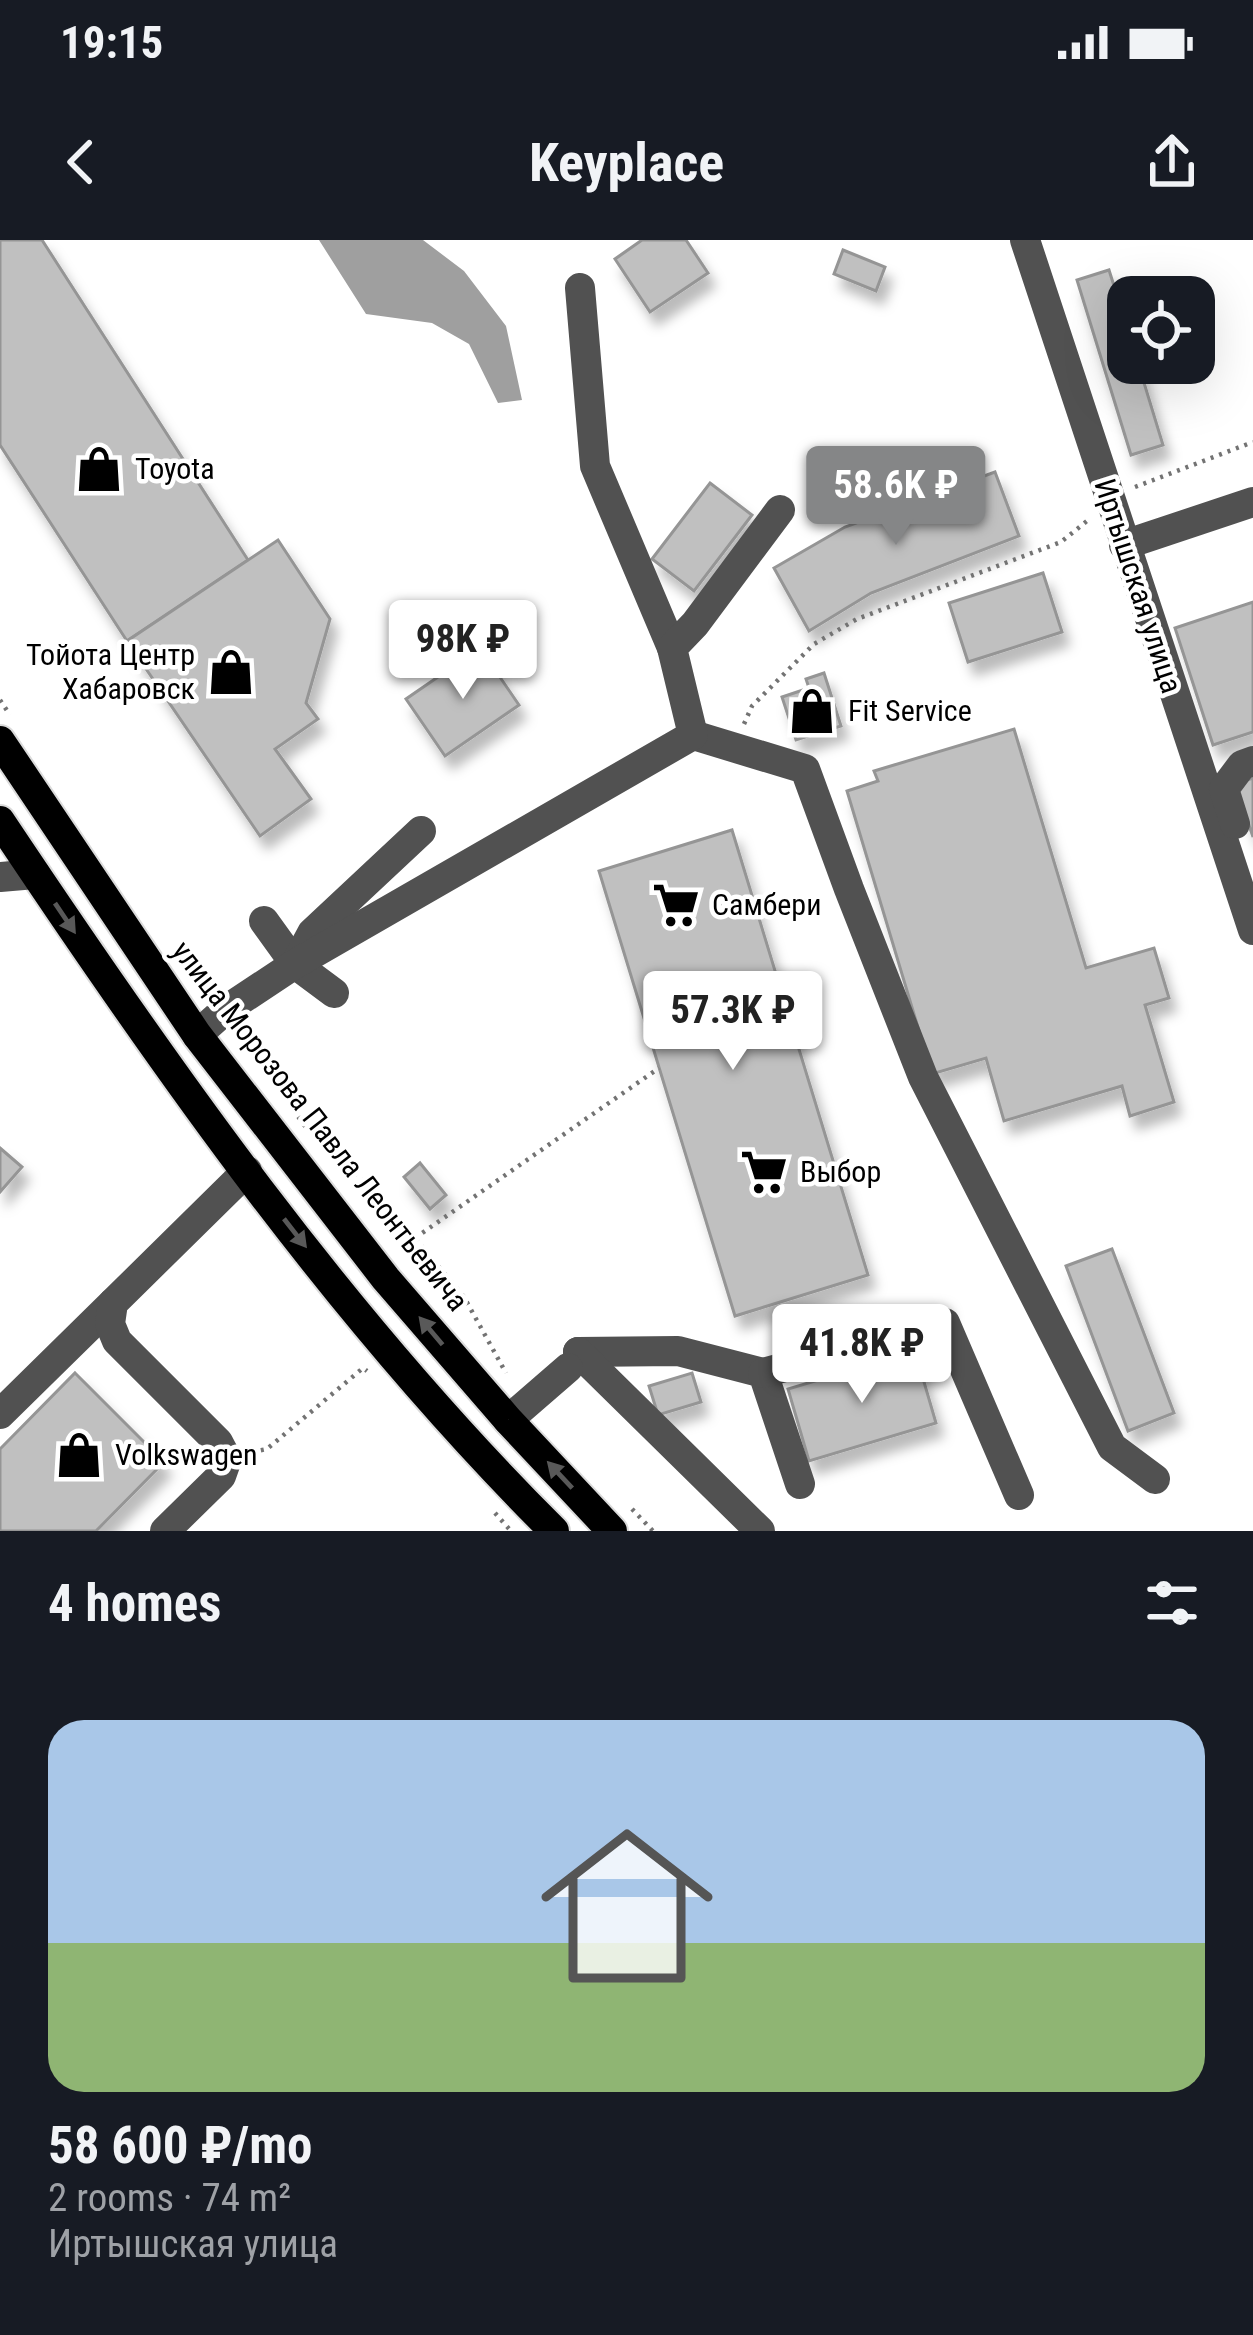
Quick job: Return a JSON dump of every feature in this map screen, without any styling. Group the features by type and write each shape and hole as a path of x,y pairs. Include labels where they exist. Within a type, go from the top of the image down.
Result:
{"main road":[{"name":"улица Морозова Павла Леонтьевича","path":"0,741 197,1035 386,1279 518,1410 612,1531"},
{"path":"0,821 178,1082 349,1302 554,1531"}],"street":[{"name":"Иртышская улица","path":"1025,240 1253,930"},
{"path":"580,288 595,466 672,647 693,735"},
{"path":"1124,545 1253,502"},
{"path":"672,647 695,624 779,510"},
{"path":"197,1035 295,964 693,735 806,769 923,1077 1112,1447 1155,1479"},
{"path":"1253,761 1242,765 1224,789 1253,882"},
{"path":"295,964 312,933 421,830"},
{"path":"0,877 35,874"},
{"path":"265,921 295,964 334,993"},
{"path":"0,1414 247,1171"},
{"path":"113,1303 110,1324 117,1341 218,1442 227,1459 221,1476 165,1531"},
{"path":"518,1410 573,1360 678,1351 763,1373 945,1323 1019,1495"},
{"path":"573,1360 760,1531"},
{"path":"763,1373 800,1484"}],"path":[{"path":"743,727 752,706 814,644 857,620 1061,542 1124,491 1253,442"},
{"path":"224,1011 316,1140 373,1188 464,1297 508,1377 518,1410"},
{"path":"415,1238 659,1068"},
{"path":"227,1459 267,1448 363,1368 371,1375"},
{"path":"622,1498 653,1531"},
{"path":"496,1514 512,1531"}],"shaded area":[{"path":"319,240 423,240 464,271 506,326 522,400 498,403 469,344 432,323 366,314"}],"building":[{"path":"0,240 42,240 248,560 127,641 0,445"},
{"path":"642,240 686,240 708,273 650,312 615,259"},
{"path":"843,250 885,267 876,291 834,274"},
{"path":"1109,270 1111,276 1107,276 1107,377 1077,280"},
{"path":"1109,384 1144,384 1163,445 1131,455"},
{"path":"995,472 1019,536 871,593 809,631 774,568 845,527"},
{"path":"710,483 752,515 694,591 652,559"},
{"name":"Тойота Центр Хабаровск","path":"278,540 330,619 306,703 318,719 275,749 311,799 260,836 127,641"},
{"path":"1043,573 1062,632 968,662 949,603"},
{"path":"1253,602 1253,732 1213,745 1175,628"},
{"path":"480,648 519,705 445,756 406,699"},
{"path":"824,673 841,726 796,740 782,697 809,688 806,679"},
{"path":"1014,729 1086,968 1154,948 1169,998 1145,1005 1174,1102 1130,1116 1122,1086 1004,1121 986,1058 932,1074 847,791 878,781 874,771"},
{"path":"1253,778 1253,837 1235,784"},
{"name":"Выбор","path":"732,830 868,1275 735,1316 599,871"},
{"path":"0,1148 22,1167 0,1192"},
{"path":"420,1163 446,1195 430,1209 404,1177"},
{"path":"1112,1249 1174,1413 1128,1431 1066,1266"},
{"path":"915,1351 936,1423 809,1461 788,1389"},
{"name":"Volkswagen","path":"75,1373 164,1462 96,1531 0,1531 0,1449"},
{"path":"692,1373 701,1402 658,1415 649,1386"}],"place":[{"name":"Toyota","path":"99,469"},
{"name":"Тойота Центр Хабаровск","path":"231,672"},
{"name":"Fit Service","path":"812,711"},
{"name":"Самбери","path":"676,905"},
{"name":"Выбор","path":"764,1172"},
{"name":"Volkswagen","path":"79,1455"}]}
